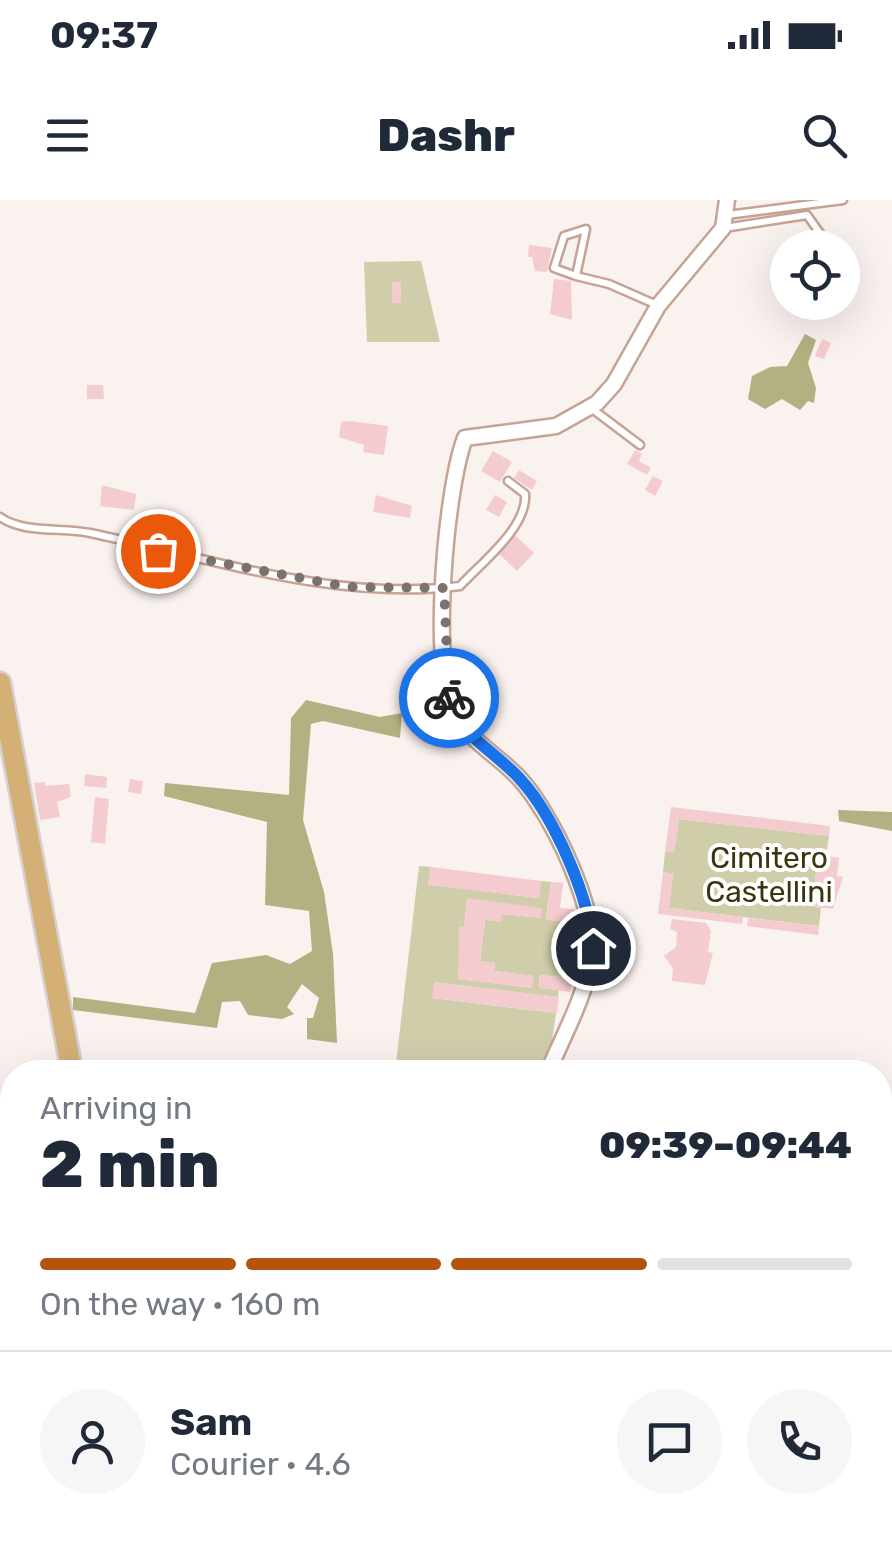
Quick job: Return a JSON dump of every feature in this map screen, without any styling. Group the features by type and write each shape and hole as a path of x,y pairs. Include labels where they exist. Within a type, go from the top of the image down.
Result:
{"main road":[{"path":"0,683 70,1060"}],"street":[{"path":"553,1060 591,964 587,911 539,803 516,774 466,729 451,708 445,676 444,588 455,473 465,438 556,426 590,407 614,384 658,306 726,214"}],"lane":[{"path":"726,214 844,200"},
{"path":"726,214 807,215 818,230"},
{"path":"576,276 586,229 564,236 554,268 576,276 608,284 658,306"},
{"path":"590,407 640,445"},
{"path":"0,517 14,525 87,532 158,551 348,587 444,588 460,586 514,525 526,504 525,494 508,482"},
{"path":"416,728 466,729"}],"green space":[{"path":"421,261 440,342 367,342 364,262"},
{"name":"Cimitero Castellini","path":"679,819 829,836 826,856 818,856 812,906 821,908 819,926 669,908 673,874 663,872 665,852 674,852"},
{"path":"419,866 431,867 428,884 538,898 541,881 551,882 546,919 565,922 562,946 576,948 576,953 562,952 559,977 540,975 539,988 559,990 558,997 435,982 433,998 556,1013 546,1060 396,1060","holes":["467,899 541,918 502,914 485,920 480,961 495,963 494,971 533,976 532,988 459,979 459,927 464,927"]}],"shaded area":[{"path":"805,334 816,340 808,363 816,388 814,403 808,401 800,410 782,399 765,409 748,399 752,376 770,367 787,366"},
{"path":"306,700 380,717 402,713 400,738 323,721 311,724 303,820 324,892 333,954 337,1043 307,1039 307,1018 313,1018 319,998 302,984 287,1007 294,1014 282,1019 248,1015 240,1001 222,1002 217,1028 73,1010 73,997 195,1013 212,963 266,955 290,964 312,951 309,911 265,905 267,822 164,796 165,783 289,795 291,718"},
{"path":"838,810 892,812 892,831 839,821"}],"building":[{"path":"529,245 552,248 547,272 535,271 532,257 528,257"},
{"path":"554,279 571,281 572,320 550,314"},
{"path":"392,282 401,282 401,303 392,303"},
{"path":"822,339 831,343 824,359 815,356"},
{"path":"87,385 103,385 104,399 87,399"},
{"path":"341,422 388,426 384,455 363,452 364,445 339,437"},
{"path":"635,450 642,454 639,461 651,468 647,475 627,464"},
{"path":"493,451 512,462 500,482 481,471"},
{"path":"519,470 537,481 532,490 514,478"},
{"path":"653,476 663,481 655,496 645,490"},
{"path":"102,485 136,494 134,510 100,506"},
{"path":"376,495 412,506 410,518 373,512"},
{"path":"495,495 507,502 499,517 486,510"},
{"path":"515,535 534,553 517,571 498,553"},
{"path":"85,774 107,777 106,788 84,786"},
{"path":"130,779 143,781 141,794 128,792"},
{"path":"45,782 45,786 69,784 71,797 57,802 60,817 40,820 34,783"},
{"path":"95,797 109,799 105,844 91,842"},
{"path":"671,807 830,826 829,836 679,819 674,853 665,852"},
{"path":"818,855 839,858 837,876 843,877 833,909 812,907"},
{"path":"431,867 541,881 539,898 428,885"},
{"path":"663,872 673,874 669,908 743,917 742,924 658,914"},
{"path":"551,882 563,883 560,908 580,910 576,948 562,946 565,922 546,920"},
{"path":"467,898 542,908 541,918 502,914 501,922 485,920 480,961 495,963 494,971 534,976 532,988 458,979 459,926 464,927"},
{"path":"748,918 819,926 818,935 747,926"},
{"path":"672,919 706,923 711,931 708,952 713,953 705,985 672,981 673,968 664,956 676,947 677,932 670,929"},
{"path":"562,952 576,953 570,992 539,988 540,975 559,977"},
{"path":"434,982 559,997 557,1013 432,998"}],"way so far":[{"path":"158,551 348,587 387,591 444,588 449,698"}],"route":[{"path":"449,698 463,727 516,774 547,818 587,911 593,948"}]}
